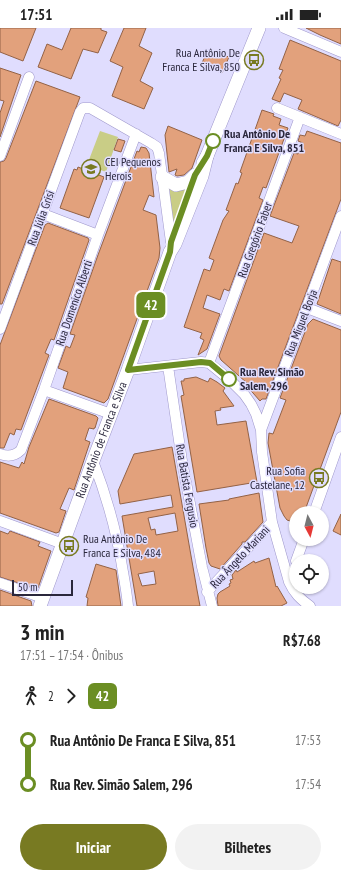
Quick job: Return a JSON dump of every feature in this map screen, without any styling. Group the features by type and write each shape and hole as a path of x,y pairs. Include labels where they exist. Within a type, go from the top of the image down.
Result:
{"main road":[{"name":"Rua Antônio de Franca e Silva","path":"172,246 202,176 207,156 259,28"},
{"name":"Rua Antônio de Franca e Silva","path":"42,602 128,370 172,246 195,175 207,156"},
{"path":"162,177 176,185 188,182 195,175"}],"street":[{"path":"284,28 341,52"},
{"path":"0,156 29,77"},
{"name":"Rua Júlia Grisi","path":"0,329 80,112 84,108 90,108 136,134"},
{"path":"277,108 341,134"},
{"name":"Rua Gregório Faber","path":"210,363 300,117"},
{"path":"136,134 156,147 159,153 172,246"},
{"name":"Rua Domenico Alberti","path":"0,454 11,456 17,454 21,450 136,134"},
{"path":"43,214 98,235"},
{"name":"Rua Miguel Borja","path":"261,430 341,216"},
{"path":"307,308 341,321"},
{"path":"128,370 210,363 244,394 256,414 261,430 262,452 272,522 289,582"},
{"name":"Rua Batista Fergusio","path":"168,366 182,461 207,592 212,606"},
{"path":"44,390 111,414"},
{"path":"317,506 341,438"},
{"path":"93,461 115,528 122,561 128,606"},
{"path":"0,521 63,544"},
{"name":"Rua Ângelo Mariani","path":"207,592 272,522"},
{"path":"0,583 42,602"},
{"path":"296,594 310,606"}],"green space":[{"path":"100,131 118,137 106,172 87,165"},
{"path":"169,186 188,186 173,225"}],"building":[{"path":"0,28 36,28 23,61 0,52"},
{"path":"71,28 101,28 101,30 107,32 98,53 83,49 71,79 38,67 47,44 62,50"},
{"path":"124,28 146,28 139,46 152,53 140,81 153,88 144,109 112,96 123,67 110,61"},
{"path":"306,28 341,28 341,44 320,35"},
{"path":"290,40 341,61 341,120 338,126 298,109 302,100 284,93 280,102 272,99 281,79 279,78 283,70 279,69"},
{"path":"208,50 229,57 222,73 201,65"},
{"path":"0,68 21,75 0,137 0,113 4,101 0,100"},
{"path":"36,81 80,97 2,304 0,304 0,162 4,161 6,158"},
{"path":"262,110 274,114 273,116 281,119 279,125 288,128 266,188 263,187 259,198 263,200 229,291 224,289 220,300 207,295 203,308 220,314 207,349 198,355 204,340 200,338 202,333 184,327 204,269 210,271 214,260 209,258 223,220 229,211 226,210 236,183 238,184 242,173 240,172"},
{"path":"168,126 202,140 192,168 184,175 175,175 177,169 169,172 165,135"},
{"path":"307,131 341,143 341,199 266,399 262,399 260,401 246,385 247,383 221,360 219,356 264,233 292,243 299,226 270,216 294,153 298,154 303,143 298,141 300,135 305,136"},
{"path":"118,139 125,141 121,152 114,150"},
{"path":"141,147 146,148 149,153 154,197 149,195 143,210 156,215 160,248 159,258 108,399 104,403 63,388 68,372 58,368 66,346 70,348 75,335 70,334 137,151 139,152"},
{"path":"78,167 104,177 89,218 60,208 74,169 77,170"},
{"path":"48,223 88,238 89,240 54,340 51,339 45,353 49,355 21,430 16,429 14,435 10,433 4,448 0,448 0,345 45,225"},
{"path":"332,259 341,262 341,314 317,304"},
{"path":"313,319 341,330 341,412 307,506 289,506 289,521 284,516 280,508 268,443 269,433 273,434 286,400 280,398 308,324"},
{"path":"196,377 208,382 210,378 225,388 223,391 234,406 220,408 221,410 215,411 217,425 246,421 257,482 197,492 181,396 184,395 181,381"},
{"path":"49,399 98,418 95,428 89,428 85,440 90,442 74,490 69,488 60,509 66,511 59,532 56,533 0,513 0,462 19,468 22,462 24,464 29,447"},
{"path":"172,447 200,606 137,606 122,516 173,507 171,495 120,504 118,491 134,454","holes":["175,513 178,531 156,535 155,529 151,530 148,518","154,571 156,584 142,586 138,574"]},
{"path":"259,493 263,522 245,542 242,542 242,544 220,569 211,566 206,548 199,504 229,500"},
{"path":"341,514 341,535 333,531"},
{"path":"0,531 8,534 10,531 40,542 38,546 51,551 37,589 0,577"},
{"path":"269,558 276,587 277,586 287,603 281,606 218,606 218,594 230,586 230,580 233,579 232,575 236,570 237,572 254,561 255,563"},
{"path":"96,564 116,570 121,606 87,606 88,598 86,597"},
{"path":"0,590 31,601 32,606 0,606"}],"bus line":[{"name":"42","path":"213,141 207,156 195,175 171,242 170,252 128,370 201,362 210,363 229,379"}],"place":[{"name":"Rua Antônio De Franca E Silva, 850","path":"254,60"},
{"name":"Rua Antônio De Franca E Silva, 851","path":"213,141"},
{"name":"CEI Pequenos Herois","path":"91,169"},
{"name":"Rua Rev. Simão Salem, 296","path":"229,379"},
{"name":"Rua Sofia Castelane, 12","path":"319,478"},
{"name":"Rua Antônio De Franca E Silva, 484","path":"69,546"}]}
